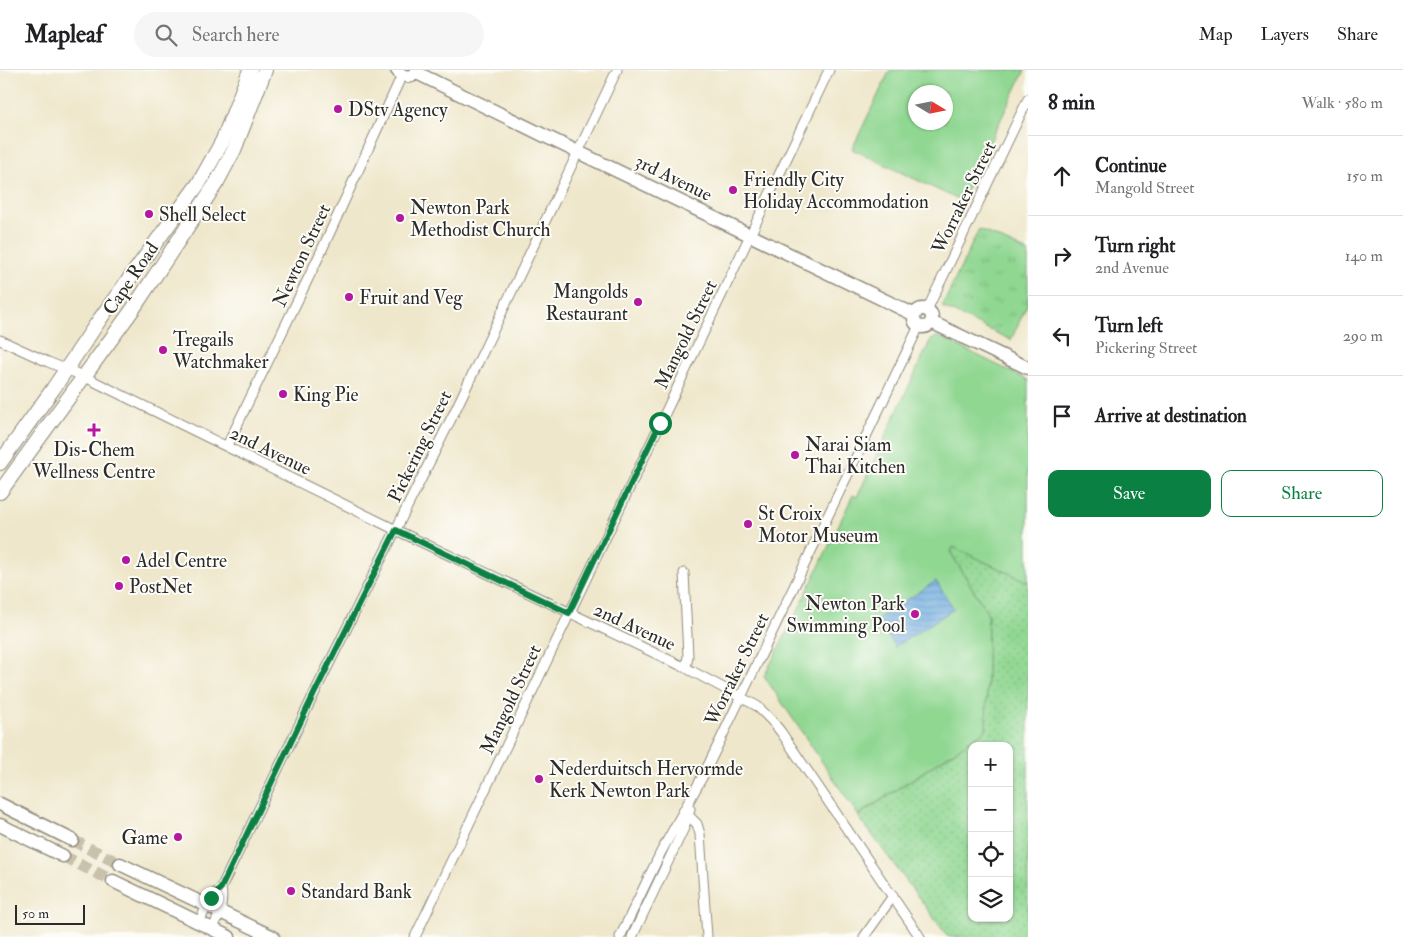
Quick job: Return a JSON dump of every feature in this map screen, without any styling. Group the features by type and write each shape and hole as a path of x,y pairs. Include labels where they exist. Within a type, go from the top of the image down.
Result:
{"main road":[{"name":"Cape Road","path":"0,464 100,319 199,182 222,142 250,70"},
{"name":"Cape Road","path":"0,492 133,309 217,182 234,150 265,70"}],"street":[{"name":"Pickering Street","path":"199,922 211,898 221,888 309,703 396,530 617,70"},
{"name":"Mangold Street","path":"415,937 829,70"},
{"name":"3rd Avenue","path":"418,71 578,152 1028,368"},
{"path":"399,73 410,77 418,71"},
{"name":"Newton Street","path":"227,446 316,262 399,73"},
{"name":"Worraker Street","path":"620,937 661,852 686,813 1028,99"},
{"name":"2nd Avenue","path":"0,340 83,376 396,530 686,668 757,706 777,727 920,937"},
{"path":"684,573 688,656 686,668"},
{"path":"0,804 72,840"},
{"path":"686,813 700,830 707,937"},
{"name":"Worraker Street","path":"632,937 684,828 686,813"},
{"path":"0,825 63,856"},
{"path":"120,864 273,937"},
{"path":"113,881 229,937"},
{"name":"Pickering Street","path":"213,929 220,912 221,888"},
{"path":"864,937 892,896"}],"green space":[{"path":"890,70 1025,70 961,201 852,149"},
{"path":"979,229 1028,252 1028,303 1011,340 942,307"},
{"path":"938,336 1028,380 1028,582 953,547 951,553 988,614 986,730 858,815 764,676 793,621 853,495 857,497 930,341"},
{"path":"953,547 1028,582 1028,937 948,937 858,816 968,742 968,922 1013,922 1013,742 968,742 986,730 988,614 951,553"}],"water":[{"name":"Newton Park Swimming Pool","path":"936,581 954,609 895,647 877,619"}],"tunnel":[{"path":"72,840 120,864"},
{"path":"63,856 113,881"}],"place":[{"name":"DStv Agency","path":"338,109"},
{"name":"Friendly City Holiday Accommodation","path":"733,190"},
{"name":"Shell Select","path":"149,214"},
{"name":"Newton Park Methodist Church","path":"400,218"},
{"name":"Fruit and Veg","path":"349,297"},
{"name":"Mangolds Restaurant","path":"638,302"},
{"name":"Tregails Watchmaker","path":"163,350"},
{"name":"King Pie","path":"283,394"},
{"name":"Dis-Chem Wellness Centre","path":"94,430"},
{"name":"Narai Siam Thai Kitchen","path":"795,455"},
{"name":"St Croix Motor Museum","path":"748,524"},
{"name":"Adel Centre","path":"126,560"},
{"name":"PostNet","path":"119,586"},
{"name":"Newton Park Swimming Pool","path":"915,614"},
{"name":"Nederduitsch Hervormde Kerk Newton Park","path":"539,779"},
{"name":"Game","path":"178,837"},
{"name":"Standard Bank","path":"291,891"}],"route":[{"path":"211,898 221,888 314,694 396,530 569,613 660,423"}]}
